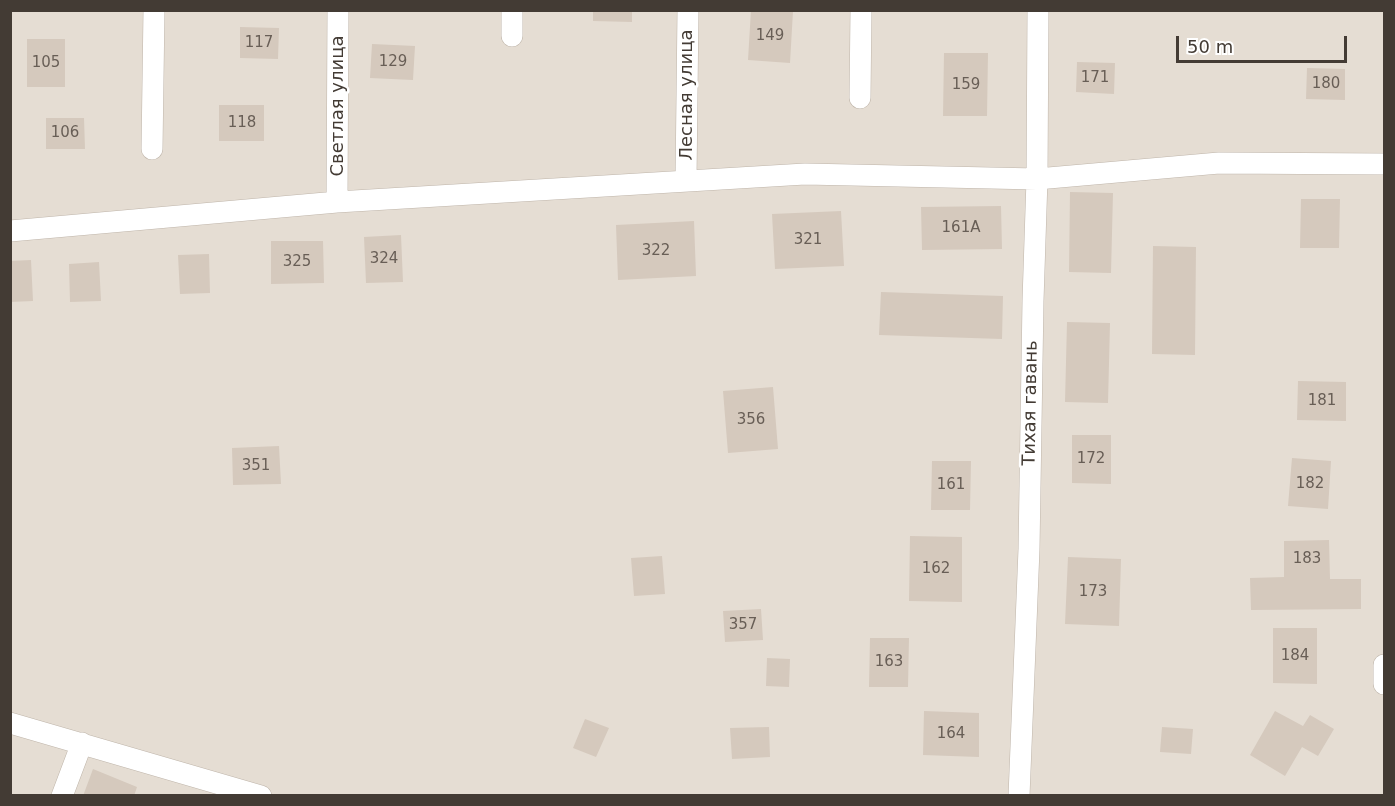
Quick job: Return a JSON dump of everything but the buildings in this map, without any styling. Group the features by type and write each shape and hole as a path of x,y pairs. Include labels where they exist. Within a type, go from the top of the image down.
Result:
{"street":[{"path":"152,149 154,10"},
{"name":"Светлая улица","path":"337,202 338,10"},
{"path":"512,10 512,36"},
{"name":"Лесная улица","path":"686,180 688,10"},
{"path":"860,98 861,10"},
{"name":"Тихая гавань","path":"1019,795 1029,549 1037,179 1038,10"},
{"path":"10,231 337,202 805,174 1037,179 1219,163 1384,164"},
{"path":"1384,665 1384,684"},
{"path":"10,723 261,795"},
{"path":"62,795 82,743"}],"shaded area":[{"path":"10,11 1384,11 1384,795 11,795"}]}
